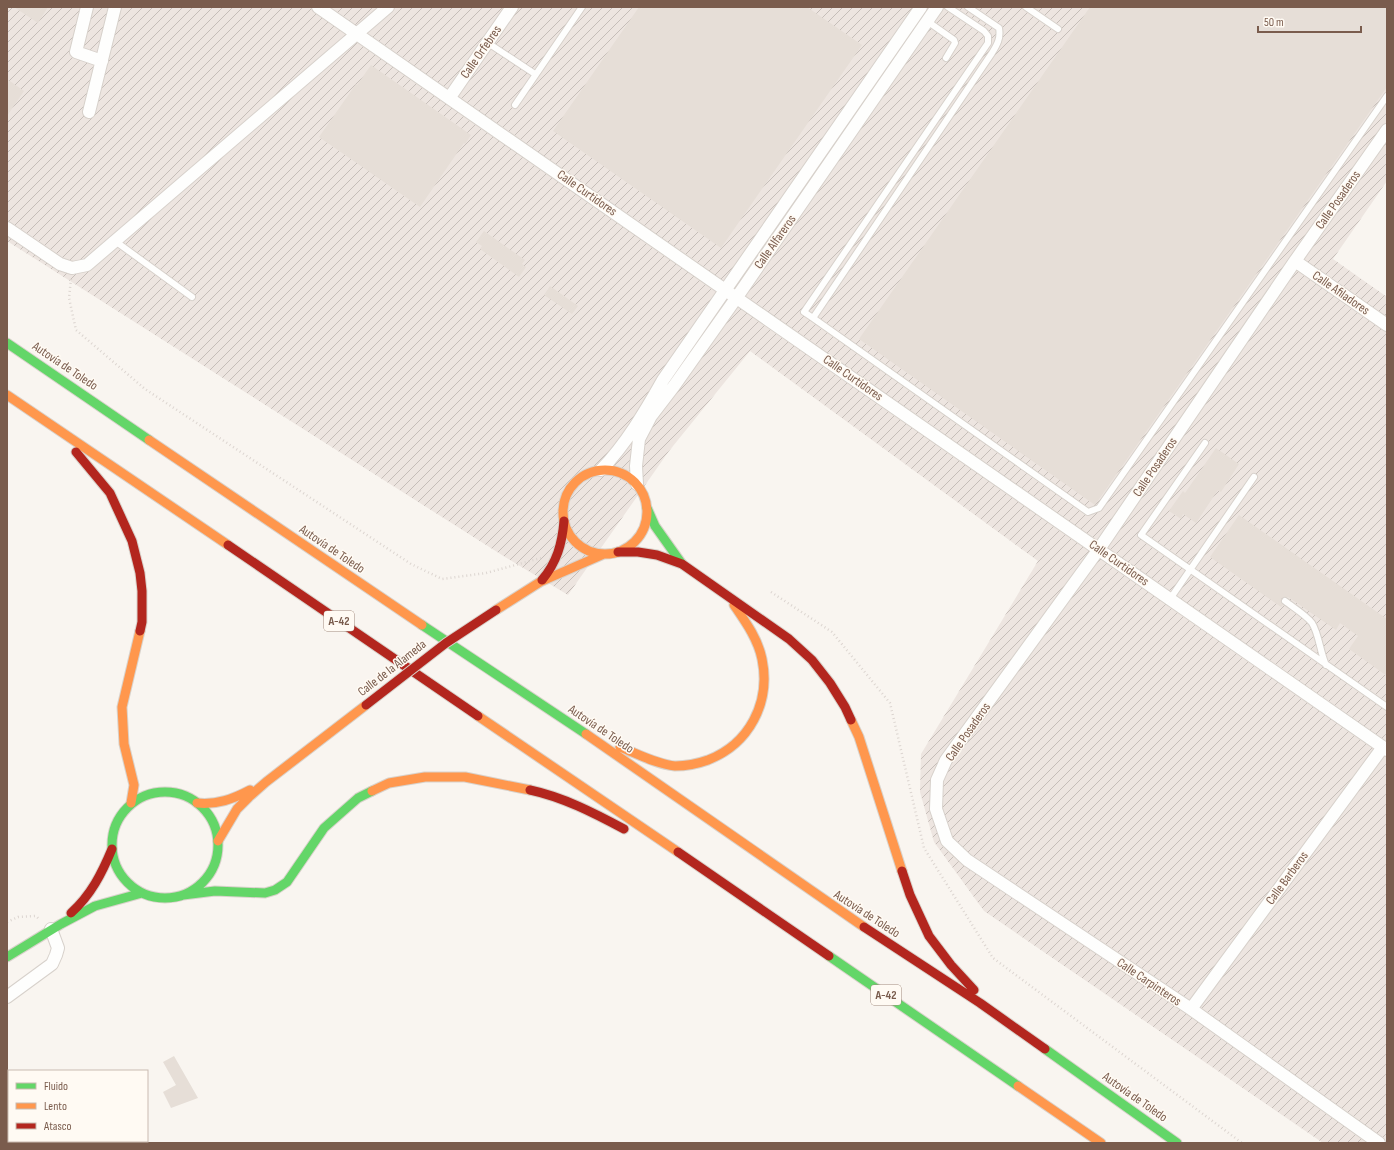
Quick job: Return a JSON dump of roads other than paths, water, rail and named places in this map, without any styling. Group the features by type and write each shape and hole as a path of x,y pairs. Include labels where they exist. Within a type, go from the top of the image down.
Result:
{"main road":[{"name":"Autovía de Toledo","path":"7,343 410,617 591,737 837,909 980,1003 1177,1143"},
{"name":"A-42","path":"7,396 671,847 1101,1143"},
{"path":"53,427 93,471 110,493 132,541 140,573 142,591 142,622 122,706 124,744 134,785 131,804"},
{"path":"682,564 655,526 647,508 644,496 637,484 627,476 614,471 601,470 588,473 577,481 569,491 564,505 564,519 569,532 578,544 590,551 604,554 638,552 657,555 682,564 789,639 812,660 830,683 845,707 859,737 910,895 929,936 951,965 973,988 980,1003"},
{"path":"618,552 630,545 640,535 646,522 647,508"},
{"name":"Calle de la Alameda","path":"540,582 552,569 558,556 563,536 564,519"},
{"name":"Calle de la Alameda","path":"218,841 209,816 197,803 189,797 179,794 159,792 140,798 131,804 118,819 112,839 112,849 116,867 121,875 134,888 142,893 162,898 183,895 192,890 206,878 215,861 218,841 237,809 266,782 467,627 540,582 604,554"},
{"path":"591,737 651,760 670,765 692,765 712,759 730,749 742,739 752,724 759,709 763,694 764,677 762,659 755,640 745,621 727,597"},
{"path":"183,895 215,891 265,893 275,890 287,882 324,828 358,798 389,783 424,777 465,777 539,792 582,807 634,835"},
{"name":"Calle de la Alameda","path":"197,803 219,803 231,799 266,782"},
{"path":"647,842 654,845 671,847"},
{"name":"Calle de la Alameda","path":"54,927 89,896 98,882 112,849"},
{"name":"Calle de la Alameda","path":"7,957 54,927 96,906 142,893"}],"street":[{"path":"88,7 76,52 102,61"},
{"path":"89,112 115,7"},
{"name":"Calle Curtidores","path":"318,7 450,97 1385,749"},
{"path":"7,228 60,264 72,268 87,265 388,7"},
{"name":"Calle Orfebres","path":"450,97 512,7"},
{"name":"Calle Alfareros","path":"601,470 615,456 649,405 663,380 725,289 921,7"},
{"name":"Calle Alfareros","path":"637,484 636,466 639,439 651,416 737,297 931,12"},
{"name":"Calle Posaderos","path":"936,809 937,780 946,760 1099,549 1295,261 1387,130"},
{"name":"Calle Afiladores","path":"1295,261 1387,325"},
{"name":"Calle Barberos","path":"1191,1009 1385,749"},
{"name":"Calle Carpinteros","path":"936,809 947,840 967,860 1191,1009 1379,1143"},
{"path":"7,997 52,964 58,948 54,927"}],"lane":[{"path":"514,105 582,7"},
{"path":"948,7 984,31 988,36 988,43 804,312 1088,512 1099,508 1387,96"},
{"path":"813,318 998,42 1000,34 999,28 968,7"},
{"path":"1026,7 1058,29"},
{"path":"931,12 955,43 946,58"},
{"path":"488,43 535,74"},
{"path":"115,241 192,297"},
{"path":"1205,443 1141,536 1387,708"},
{"path":"1170,599 1254,477"},
{"path":"1285,601 1311,622 1326,665"}]}
